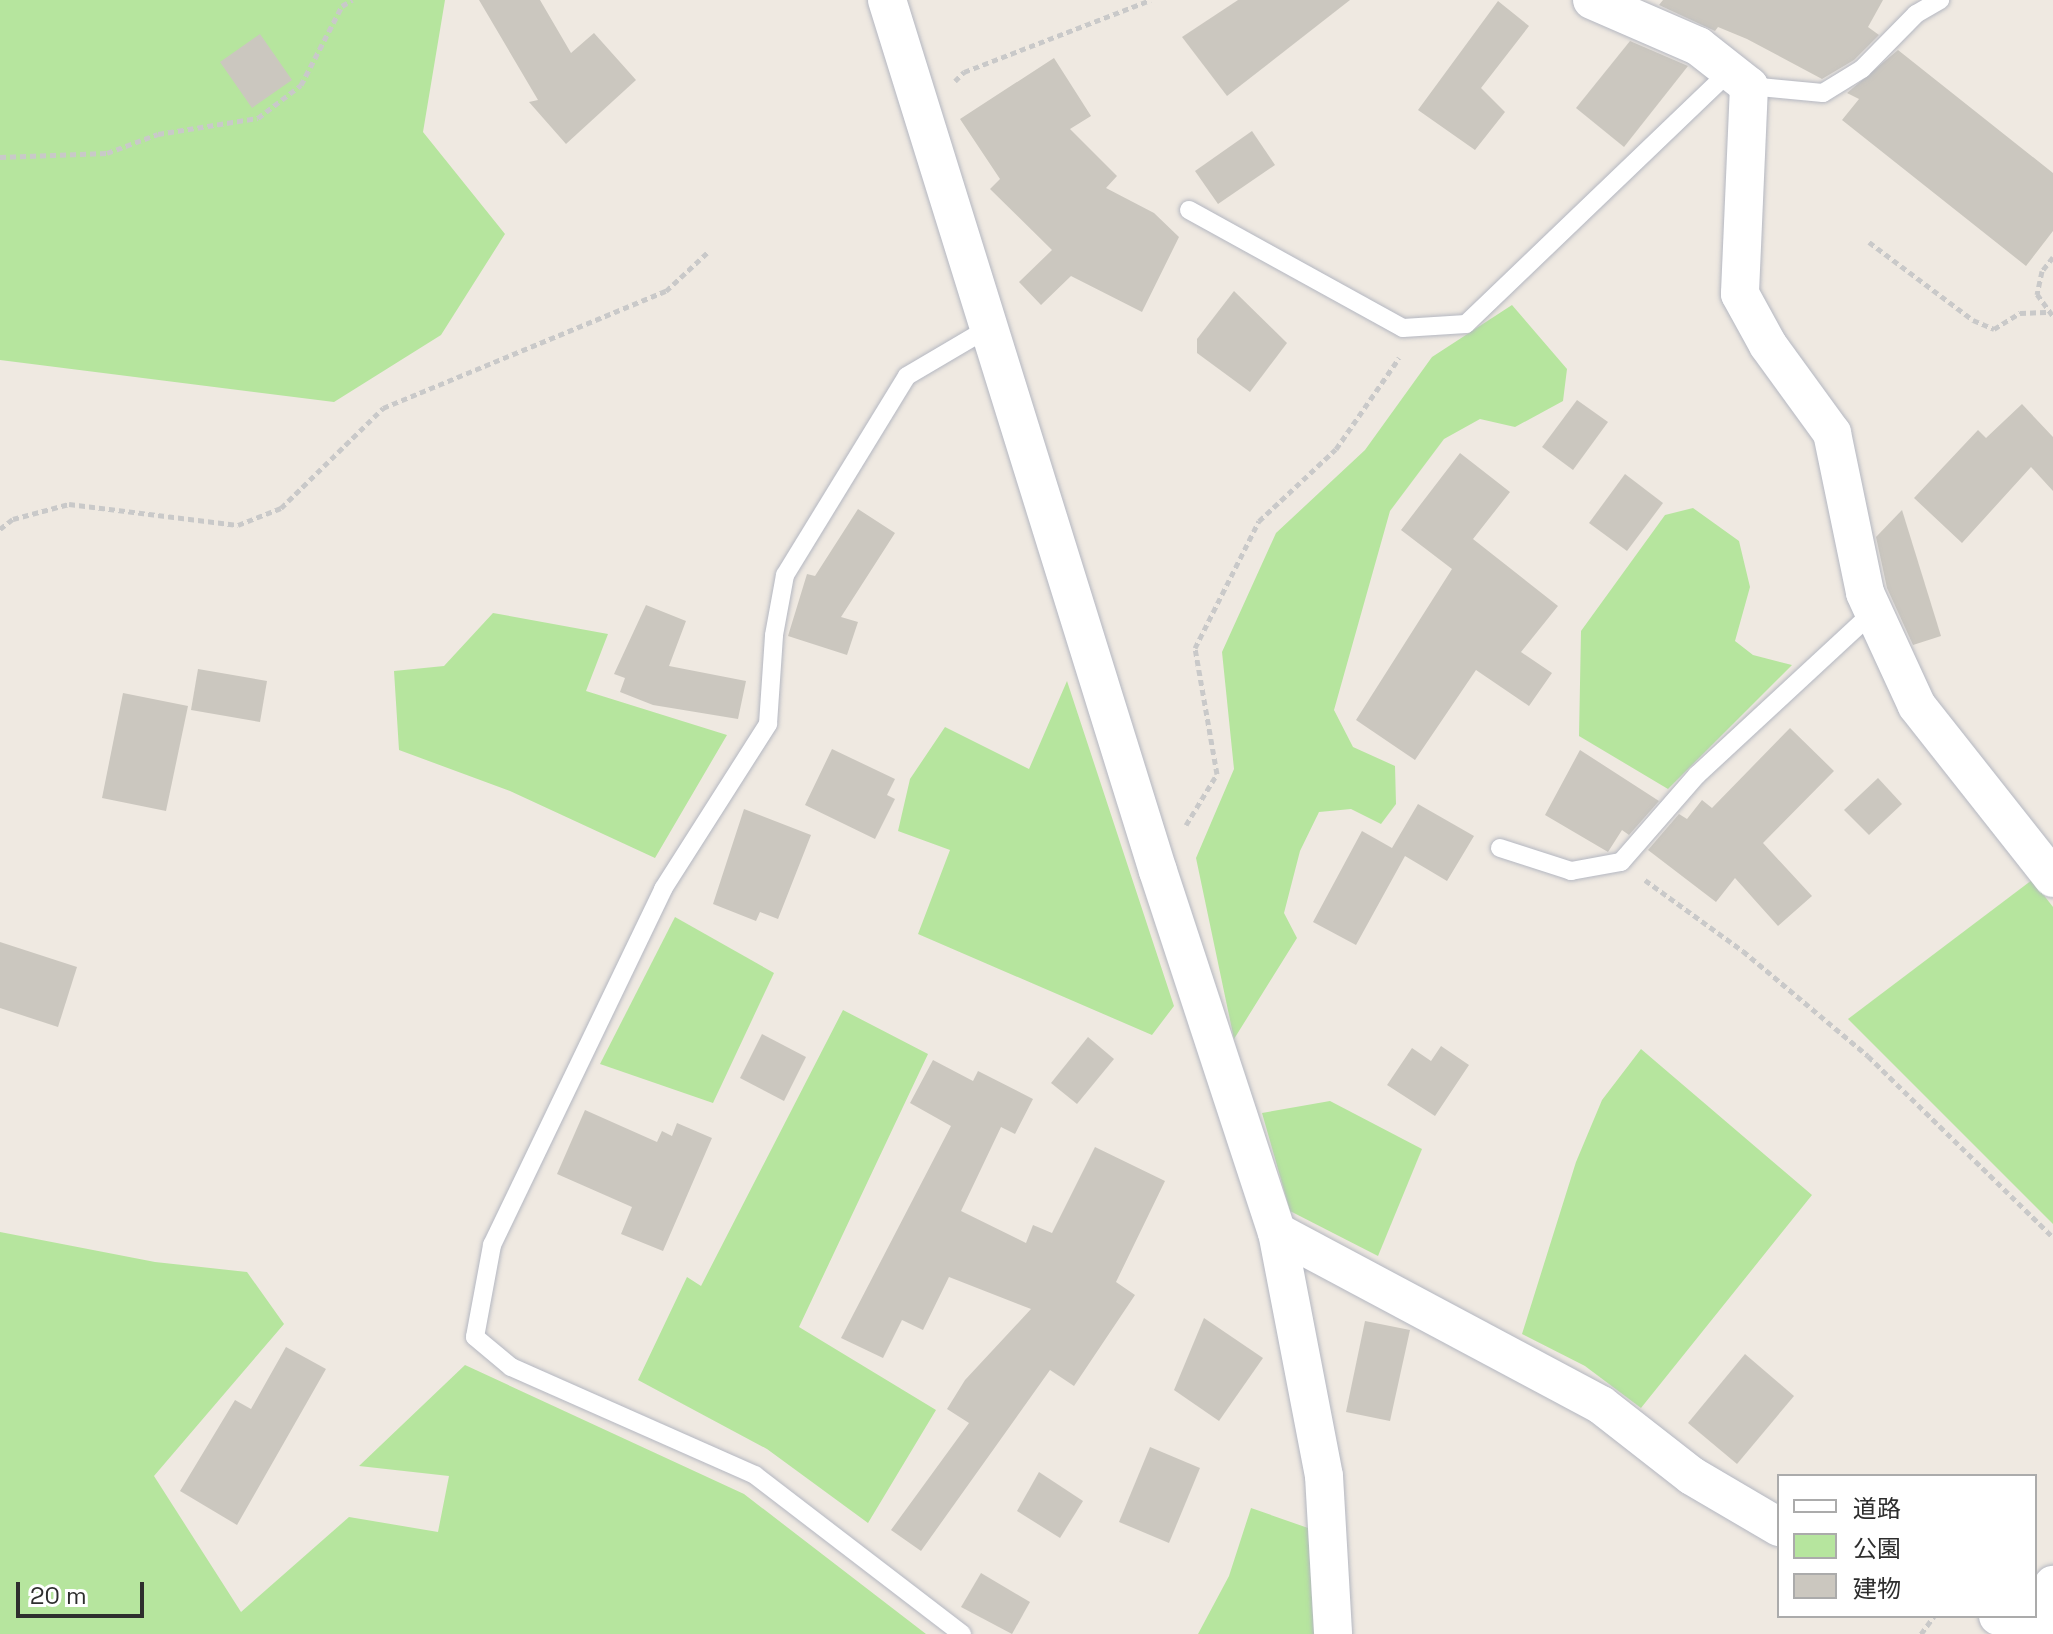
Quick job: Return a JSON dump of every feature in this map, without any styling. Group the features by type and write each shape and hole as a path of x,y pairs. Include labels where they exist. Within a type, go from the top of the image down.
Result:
{"street":[{"path":"887,0 992,326 1158,871 1277,1232 1324,1476 1333,1634"},
{"path":"1592,0 1698,46 1740,79 1740,294 1768,345 1832,433 1873,612 1917,706 2053,878"},
{"path":"1277,1232 1601,1405 1692,1476 1777,1526"},
{"path":"2003,1618 2040,1632 2053,1585"}],"lane":[{"path":"1189,210 1403,328 1466,324 1740,79 1823,93 1862,69 1916,14 1940,0"},
{"path":"962,1634 755,1475 511,1367 475,1337 492,1245 663,889 768,724 774,635 785,575 907,376 992,326"},
{"path":"1500,848 1571,871 1621,862 1697,775 1873,612"}],"path":[{"path":"0,157 107,153 158,134 258,118 301,85 342,6 352,0"},
{"path":"922,111 964,72 1151,0"},
{"path":"1869,242 1973,320 1994,329 2020,313 2046,312 2053,316"},
{"path":"0,529 13,519 69,504 238,525 281,508 383,408 666,291 708,252"},
{"path":"2046,312 2037,294 2042,271 2053,257"},
{"path":"1158,871 1217,774 1195,648 1259,521 1336,449 1420,327"},
{"path":"1621,862 1743,951 1868,1056 2053,1237"}],"green space":[{"path":"0,0 445,0 423,132 505,234 441,335 334,402 0,360"},
{"path":"1512,305 1567,369 1563,401 1515,427 1480,419 1444,439 1390,511 1334,710 1353,747 1395,766 1396,804 1381,824 1351,809 1319,812 1300,851 1284,913 1297,938 1234,1039 1196,858 1234,769 1222,652 1276,533 1365,450 1432,357"},
{"path":"1693,508 1739,541 1750,587 1735,641 1753,655 1792,665 1668,789 1579,736 1581,631 1665,515"},
{"path":"493,613 608,634 586,691 727,735 655,858 510,791 399,750 394,671 444,666"},
{"path":"1067,681 1174,1006 1152,1035 918,934 950,850 898,831 910,779 945,727 1029,769"},
{"path":"2032,880 2053,907 2053,1224 1848,1019"},
{"path":"675,917 774,973 713,1103 600,1064"},
{"path":"843,1010 928,1054 799,1327 936,1410 868,1523 767,1449 638,1380 687,1277 701,1286"},
{"path":"1641,1049 1812,1195 1641,1408 1585,1366 1522,1334 1576,1162 1602,1100"},
{"path":"1330,1101 1422,1149 1378,1256 1290,1211 1262,1113"},
{"path":"0,1232 155,1262 247,1272 284,1324 154,1476 241,1612 349,1517 438,1532 449,1476 359,1466 465,1365 744,1494 926,1634 0,1634"},
{"path":"1251,1508 1308,1528 1314,1634 1198,1634 1229,1576"}],"building":[{"path":"479,0 540,0 571,53 594,33 636,80 566,144 529,102 538,100"},
{"path":"1238,0 1350,0 1227,96 1182,37"},
{"path":"1663,0 1883,0 1868,27 1879,35 1854,60 1822,79 1747,39 1718,27 1715,31 1659,5"},
{"path":"1498,1 1529,26 1481,88 1505,112 1475,150 1418,110"},
{"path":"260,34 292,80 252,108 220,62"},
{"path":"1630,41 1688,66 1624,147 1576,108"},
{"path":"1898,50 2053,173 2053,231 2026,266 1842,120 1859,99 1847,93"},
{"path":"1054,58 1091,116 1070,129 1117,176 1106,188 1154,213 1179,237 1142,312 1071,276 1041,305 1019,282 1052,250 990,189 1000,179 960,119"},
{"path":"1252,131 1275,165 1218,204 1195,171"},
{"path":"1234,291 1287,343 1250,392 1197,353 1197,339"},
{"path":"1577,400 1608,422 1573,470 1542,447"},
{"path":"2022,404 2053,437 2053,491 2031,467 1962,543 1914,498 1978,430 1986,438"},
{"path":"1460,453 1510,492 1473,539 1558,606 1521,652 1552,673 1529,706 1476,670 1415,760 1356,720 1452,569 1401,530"},
{"path":"1625,474 1663,503 1627,551 1589,523"},
{"path":"858,509 895,533 841,617 858,622 847,655 788,636 807,574 815,576"},
{"path":"1902,510 1941,636 1913,645 1887,588 1876,537"},
{"path":"646,605 686,621 669,666 746,681 738,719 653,705 620,692 625,678 614,674"},
{"path":"198,669 267,681 260,722 191,710"},
{"path":"123,693 188,706 166,811 102,798"},
{"path":"1790,728 1834,771 1763,843 1812,896 1778,926 1735,878 1716,902 1648,850 1679,814 1687,819 1702,800 1712,808"},
{"path":"832,749 895,779 887,795 895,799 875,839 805,805"},
{"path":"1580,750 1659,801 1629,835 1622,830 1608,852 1545,815"},
{"path":"1878,778 1902,804 1869,835 1844,810"},
{"path":"1418,804 1474,836 1447,881 1405,856 1356,945 1313,922 1362,831 1392,848"},
{"path":"744,809 811,835 778,919 760,912 756,921 713,904"},
{"path":"0,942 77,967 58,1027 0,1008"},
{"path":"762,1034 806,1057 784,1101 740,1078"},
{"path":"1088,1037 1114,1059 1077,1104 1051,1083"},
{"path":"1441,1046 1469,1065 1435,1116 1387,1085 1412,1048 1431,1061"},
{"path":"933,1060 973,1081 978,1071 1033,1099 1015,1134 1001,1127 961,1211 1026,1243 1033,1225 1052,1233 1095,1147 1165,1181 1116,1282 1135,1295 1074,1386 1050,1370 921,1551 891,1530 969,1423 947,1409 965,1380 1031,1309 949,1277 923,1330 902,1320 883,1358 841,1338 951,1126 910,1103"},
{"path":"585,1110 657,1142 662,1131 672,1136 677,1123 712,1138 663,1251 621,1234 632,1207 557,1174"},
{"path":"1204,1318 1263,1358 1219,1421 1174,1390"},
{"path":"1365,1321 1410,1330 1390,1421 1346,1412"},
{"path":"286,1347 326,1369 237,1525 180,1491 235,1400 251,1409"},
{"path":"1745,1354 1794,1396 1737,1464 1688,1423"},
{"path":"1150,1447 1200,1468 1169,1543 1119,1522"},
{"path":"1039,1472 1083,1501 1060,1538 1017,1511"},
{"path":"981,1573 1030,1602 1012,1634 961,1607"}]}
